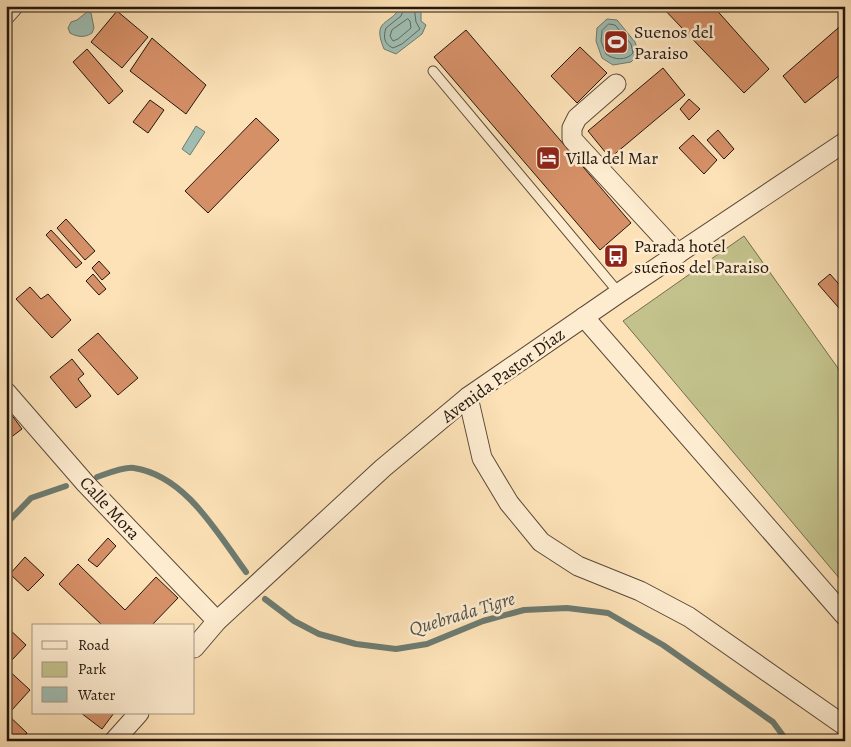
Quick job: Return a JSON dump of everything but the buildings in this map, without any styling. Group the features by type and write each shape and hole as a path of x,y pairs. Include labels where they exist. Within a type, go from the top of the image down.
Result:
{"street":[{"path":"616,84 577,118 572,128 572,139 678,254"},
{"name":"Avenida Pastor Díaz","path":"195,647 217,621 383,468 468,397 845,142"},
{"path":"584,317 845,616"},
{"name":"Calle Mora","path":"6,392 86,484 217,621"},
{"path":"468,397 482,458 509,503 541,542 578,566 640,591 689,617 845,726"},
{"path":"114,741 137,714"}],"lane":[{"path":"6,22 20,6"},
{"path":"433,72 620,293"}],"green space":[{"path":"744,236 845,378 845,585 623,321"}],"water":[{"path":"401,6 418,6 421,11 421,21 426,25 422,34 396,54 384,49 380,32 384,23"},
{"path":"87,12 91,13 94,28 92,33 87,36 81,36 70,33 68,28 71,22"},
{"name":"Suenos del Paraiso","path":"607,19 617,20 635,42 639,54 631,62 613,65 602,58 596,41 597,28"},
{"path":"196,126 205,132 190,155 182,149"}],"waterway":[{"name":"Quebrada Tigre","path":"97,477 126,468 134,468 153,473 169,482 199,508 246,572"},
{"name":"Quebrada Tigre","path":"6,524 31,498 66,486"},
{"name":"Quebrada Tigre","path":"265,599 294,621 319,634 356,644 396,649 427,644 483,621 524,610 567,608 608,613 663,645 773,722 787,741"}],"place":[{"name":"Suenos del Paraiso","path":"616,42"},
{"name":"Villa del Mar","path":"548,158"},
{"name":"Parada hotel sueños del Paraiso","path":"616,256"}]}
